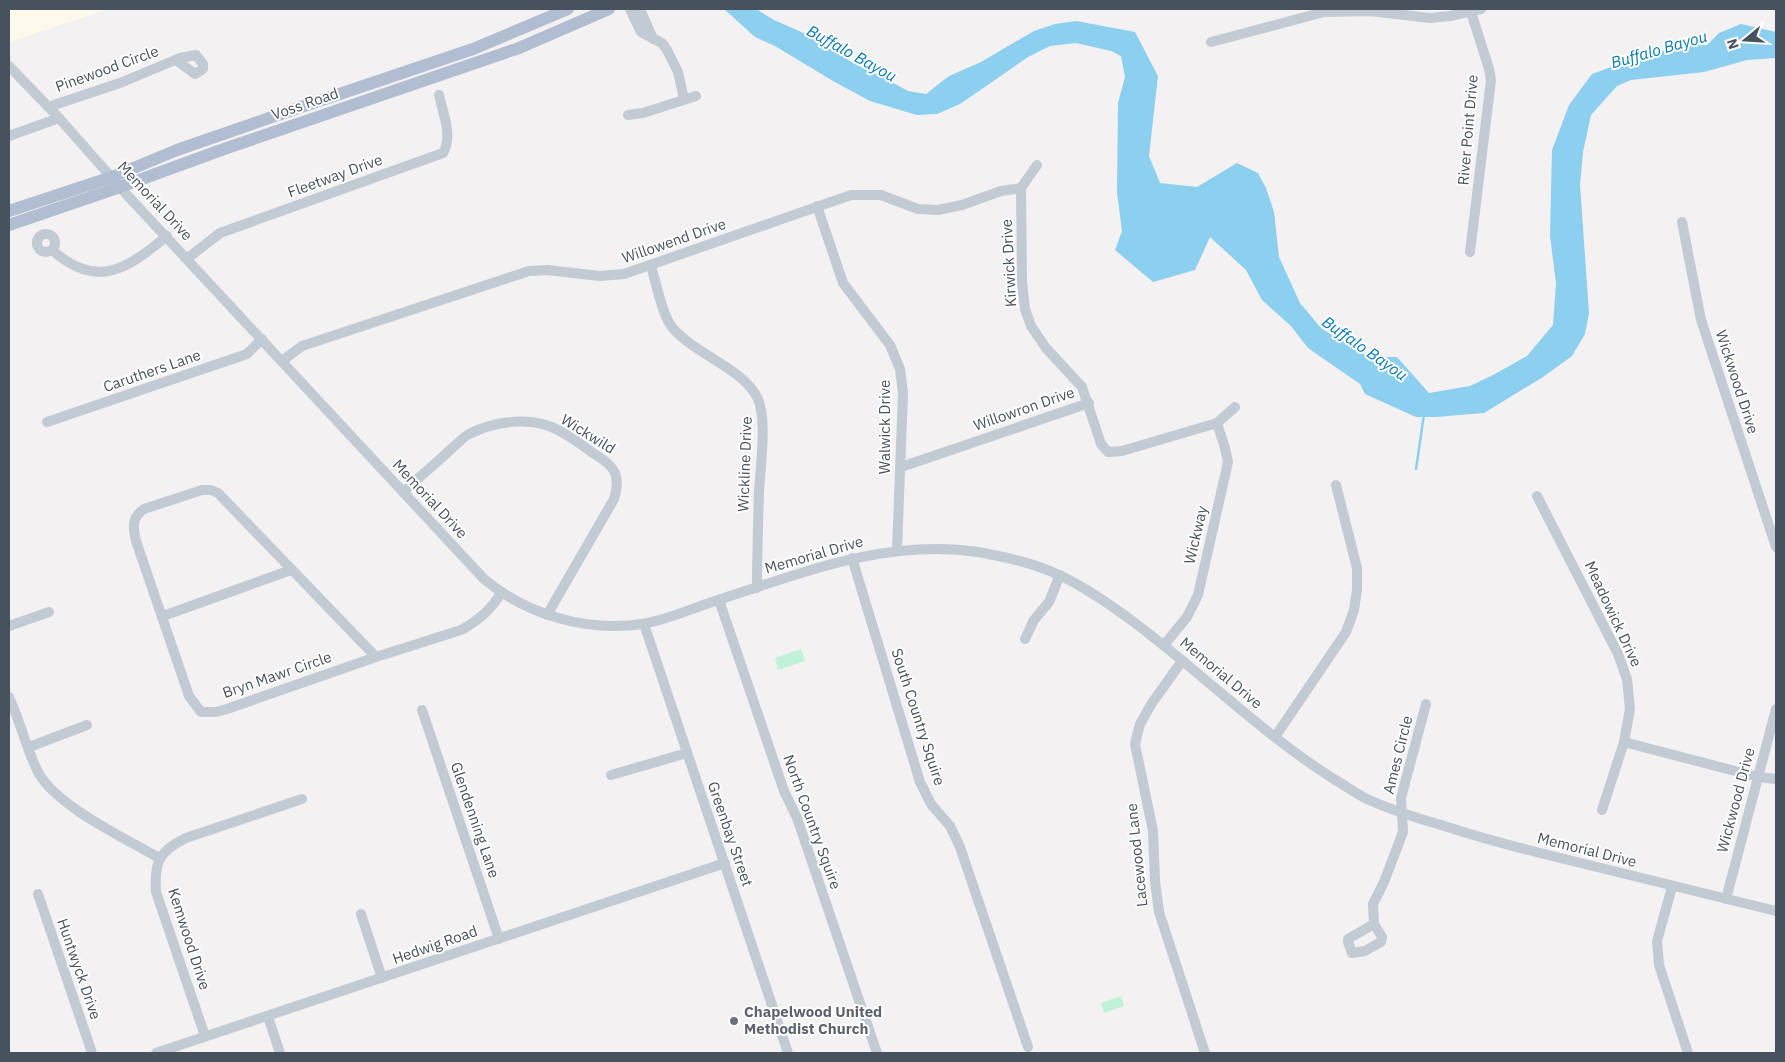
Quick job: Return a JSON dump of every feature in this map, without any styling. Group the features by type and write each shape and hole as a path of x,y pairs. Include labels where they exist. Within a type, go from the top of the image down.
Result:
{"main road":[{"name":"Voss Road","path":"9,225 116,182 176,150 473,49 568,9"},
{"name":"Voss Road","path":"9,211 116,182 302,122 519,48 609,9"},
{"path":"552,16 557,31"},
{"path":"384,78 388,93"},
{"path":"298,108 302,122"}],"street":[{"path":"630,9 641,32 662,43 668,50 678,72 684,99"},
{"path":"640,9 653,39"},
{"path":"1211,42 1323,10 1370,11 1430,18 1476,10"},
{"name":"River Point Drive","path":"1470,252 1491,80 1476,10"},
{"name":"Pinewood Circle","path":"48,107 120,83 176,60"},
{"name":"Memorial Drive","path":"9,66 484,579 501,594 547,615 596,626 644,624 852,558 897,550 922,548 977,552 1008,558 1060,575 1100,598 1164,644 1275,738 1316,768 1366,798 1402,814 1494,842 1776,912"},
{"name":"Fleetway Drive","path":"188,258 220,233 443,152 448,144 448,134 439,95"},
{"path":"628,115 643,113 696,96"},
{"path":"9,136 59,118"},
{"path":"1021,188 1037,165"},
{"name":"Willowend Drive","path":"282,361 302,346 529,271 547,270 600,276 624,274 851,194 881,195 918,209 938,210 964,204 1001,191 1021,188"},
{"name":"Kirwick Drive","path":"1021,188 1022,282 1025,309 1031,326 1046,348 1082,387 1089,403"},
{"name":"Walwick Drive","path":"817,206 843,283 890,345 900,369 903,393 897,550"},
{"name":"Wickwood Drive","path":"1682,222 1701,320 1776,547"},
{"path":"52,250 64,261 75,266 102,272 130,264 167,236"},
{"name":"Wickline Drive","path":"651,266 672,327 694,346 744,381 758,399 763,422 757,588"},
{"name":"Caruthers Lane","path":"47,422 247,354 262,339"},
{"name":"Willowron Drive","path":"901,467 1089,403 1102,444 1108,452 1122,451 1217,423 1235,407"},
{"name":"Wickwild","path":"403,492 468,435 499,424 529,421 543,424 558,430 607,462 614,469 617,478 617,490 614,499 547,615"},
{"name":"Wickway","path":"1164,644 1187,616 1198,595 1228,462 1217,423"},
{"path":"1275,738 1346,632 1354,610 1357,590 1357,568 1336,485"},
{"name":"Bryn Mawr Circle","path":"376,657 218,493 202,490 144,509 137,514 134,520 134,531 189,696 201,712 227,710 376,657 461,630 473,624 494,604 501,594"},
{"name":"Meadowick Drive","path":"1538,496 1618,654 1627,679 1630,709 1624,742 1602,810"},
{"name":"South Country Squire","path":"852,558 920,782 932,804 950,826 960,847 1028,1047"},
{"path":"163,616 291,570"},
{"path":"1025,640 1034,620 1049,602 1060,575"},
{"name":"North Country Squire","path":"719,600 784,791 797,818 877,1053"},
{"path":"9,626 49,612"},
{"name":"Greenbay Street","path":"644,624 788,1053"},
{"name":"Lacewood Lane","path":"1182,661 1152,703 1140,724 1135,744 1153,831 1155,881 1159,912 1205,1053"},
{"path":"9,697 38,773 55,794 71,807 159,858 170,846 186,838 302,799"},
{"name":"Ames Circle","path":"1374,924 1373,904 1384,882 1403,832 1401,798 1426,704"},
{"name":"Wickwood Drive","path":"1726,899 1776,709"},
{"name":"Glendenning Lane","path":"422,710 499,939"},
{"path":"29,747 87,725"},
{"path":"1624,742 1758,777 1776,779"},
{"path":"611,775 687,753"},
{"name":"Kemwood Drive","path":"159,858 155,876 156,892 205,1036"},
{"name":"Hedwig Road","path":"156,1053 724,863"},
{"path":"1672,887 1657,941 1660,965 1688,1053"},
{"name":"Huntwyck Drive","path":"38,894 92,1053"},
{"path":"361,914 382,978"},
{"path":"268,1017 280,1053"}],"shaded area":[{"path":"9,9 109,9 9,42"}],"green space":[{"path":"801,649 805,661 778,670 775,658"},
{"path":"1121,996 1124,1006 1104,1013 1101,1003"}],"water":[{"path":"724,9 756,9 774,20 808,35 853,63 908,91 926,94 949,76 981,62 1034,31 1055,24 1076,21 1135,32 1158,76 1149,156 1160,183 1197,187 1237,163 1258,173 1266,188 1274,212 1279,257 1300,303 1321,328 1368,357 1397,357 1429,393 1470,386 1495,374 1527,356 1553,325 1556,283 1550,236 1552,150 1569,105 1592,74 1680,46 1707,45 1719,33 1741,24 1776,32 1776,58 1747,60 1704,72 1631,80 1617,86 1591,115 1583,152 1580,185 1589,313 1585,334 1572,356 1543,377 1484,413 1416,417 1365,394 1360,384 1308,348 1291,326 1262,300 1246,270 1210,237 1195,270 1153,282 1115,250 1122,231 1117,192 1118,103 1125,77 1121,56 1111,51 1076,43 1050,46 1028,57 960,104 937,114 917,115 870,101 833,81 775,46 755,37"}],"waterway":[{"path":"1416,469 1424,414"}],"place":[{"name":"Chapelwood United Methodist Church","path":"734,1021"}],"water label":[{"name":"Buffalo Bayou","path":"1659,49"},
{"name":"Buffalo Bayou","path":"852,53"},
{"name":"Buffalo Bayou","path":"1365,348"}]}
